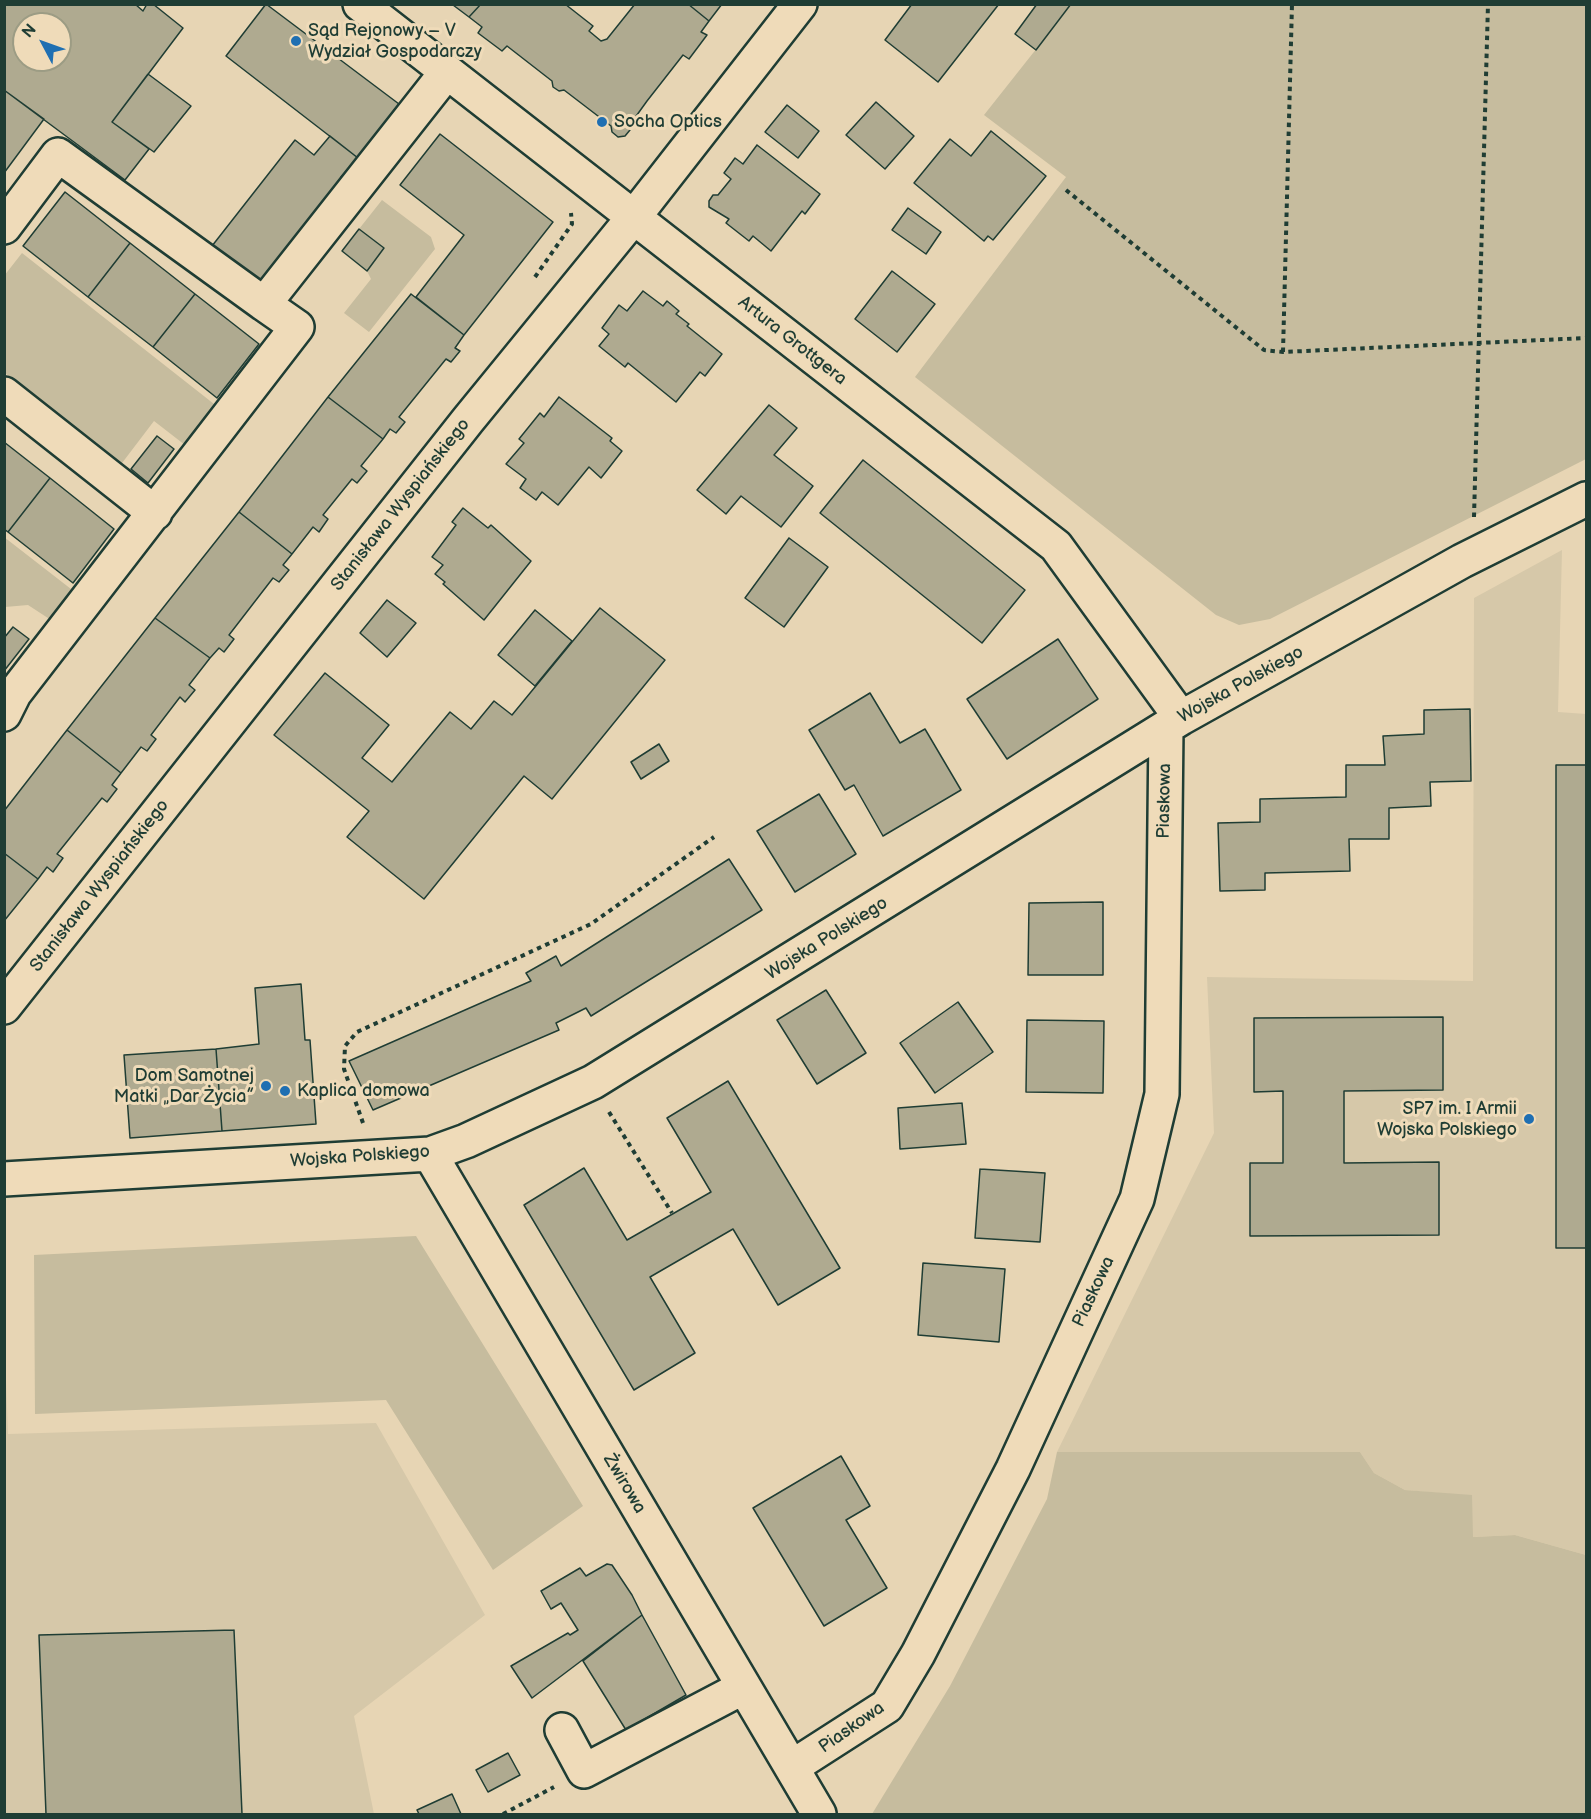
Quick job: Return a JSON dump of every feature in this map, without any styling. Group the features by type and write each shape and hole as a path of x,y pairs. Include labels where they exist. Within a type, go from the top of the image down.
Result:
{"street":[{"name":"Artura Grottgera","path":"360,4 1056,546 1173,723"},
{"name":"Stanisława Wyspiańskiego","path":"4,1007 468,420 633,218 800,4"},
{"path":"264,304 446,73"},
{"path":"4,227 58,155 297,327 8,698"},
{"path":"4,394 154,513"},
{"name":"Wojska Polskiego","path":"4,1179 430,1154 466,1141 593,1082 1173,723 1485,549 1587,499"},
{"name":"Piaskowa","path":"792,1767 887,1706 918,1654 1013,1469 1137,1199 1162,1094 1173,723"},
{"name":"Żwirowa","path":"430,1154 819,1815"},
{"path":"562,1730 584,1771 744,1687"}],"path":[{"path":"1283,352 1292,4"},
{"path":"1485,549 1474,516 1488,4"},
{"path":"1066,190 1264,350 1283,352 1479,341 1587,338"},
{"path":"375,1157 344,1069 345,1046 357,1032 591,924 714,837"},
{"path":"607,1109 672,1213"},
{"path":"503,1815 584,1771"}],"shaded area":[{"path":"1071,5 1586,5 1586,459 1270,619 1239,625 1216,615 915,377 1066,177 984,115"},
{"path":"382,200 431,237 435,249 369,332 344,313 371,279 367,271 384,248 359,229"},
{"path":"22,253 214,404 185,445 154,421 119,467 5,373 4,276"},
{"path":"4,537 71,589 51,620 28,605 5,607"},
{"path":"1562,550 1558,712 1586,714 1586,1555 1515,1535 1472,1537 1472,1496 1405,1490 1374,1473 1360,1452 1057,1452 1214,1133 1207,977 1473,981 1474,598"},
{"path":"416,1236 583,1506 493,1570 386,1400 35,1414 34,1255"},
{"path":"4,1327 8,1434 376,1423 485,1615 354,1716 374,1814 5,1814"},
{"path":"1057,1452 1360,1452 1374,1473 1405,1490 1472,1495 1473,1537 1515,1535 1586,1555 1586,1814 872,1814 950,1686 1047,1499"}],"building":[{"path":"4,4 135,4 143,11 147,4 153,4 183,28 112,122 149,149 125,180 4,90"},
{"path":"266,4 399,104 358,158 226,56"},
{"path":"449,4 481,4 469,17"},
{"path":"481,4 565,4 593,26 589,31 601,41 607,39 635,4 688,4 709,21 701,32 707,35 689,59 683,55 629,126 630,130 625,136 618,137 612,132 611,126 564,90 559,91 553,87 552,81 507,46 502,51 478,33 482,27 469,17"},
{"path":"688,4 722,4 709,21"},
{"path":"912,4 999,4 938,82 885,40"},
{"path":"1037,4 1071,4 1036,50 1015,34"},
{"path":"148,74 191,106 154,152 112,122"},
{"path":"4,90 44,119 4,173"},
{"path":"876,102 914,136 885,169 846,135"},
{"path":"787,105 819,131 798,158 765,132"},
{"path":"991,131 1046,176 993,240 988,236 984,241 914,183 950,139 971,156"},
{"path":"440,134 553,222 464,335 416,297 464,235 400,185"},
{"path":"330,136 358,158 341,177 344,180 261,285 212,246 295,140 314,155"},
{"path":"757,145 820,194 805,214 802,211 771,251 753,236 749,241 726,223 729,219 709,207 709,201 713,195 718,195 731,179 724,173 735,158 743,164"},
{"path":"65,192 130,243 88,297 23,246"},
{"path":"908,208 941,232 926,254 892,230"},
{"path":"359,229 384,248 367,271 342,251"},
{"path":"130,243 195,294 153,347 88,297"},
{"path":"892,271 935,304 897,352 855,319"},
{"path":"643,291 663,306 667,301 679,311 676,314 689,324 687,326 722,354 705,376 700,372 676,402 628,363 625,367 599,346 609,334 602,328 619,305 627,311"},
{"path":"195,294 259,344 217,398 153,347"},
{"path":"411,294 464,335 455,348 460,351 451,362 446,359 399,417 405,422 396,433 390,429 383,439 328,397"},
{"path":"328,397 383,439 361,466 367,471 357,483 352,479 323,515 328,519 319,532 313,527 292,554 239,512"},
{"path":"559,397 612,438 610,441 622,451 601,478 589,467 558,505 542,492 536,500 520,488 526,479 506,464 524,443 519,439 540,413 544,417"},
{"path":"769,405 797,428 774,455 813,486 781,527 741,496 726,514 697,490"},
{"path":"157,436 174,449 148,483 131,469"},
{"path":"4,442 50,478 8,532 4,529"},
{"path":"863,460 1025,590 982,643 820,513"},
{"path":"50,478 114,529 73,583 8,532"},
{"path":"463,508 488,528 491,525 531,561 484,620 443,584 445,582 435,574 443,565 432,557 456,525 452,522"},
{"path":"239,512 292,554 283,565 289,570 279,582 273,578 229,635 234,639 224,652 219,648 210,658 155,618"},
{"path":"789,538 828,567 784,627 745,598"},
{"path":"387,600 416,623 387,657 360,633"},
{"path":"600,608 665,660 552,799 524,776 424,899 347,837 369,811 274,735 325,673 389,725 362,758 392,782 450,712 471,729 494,701 512,715"},
{"path":"535,610 572,641 535,686 498,655"},
{"path":"155,618 210,658 189,685 195,690 185,702 180,697 151,735 156,739 147,751 141,747 121,773 67,730"},
{"path":"13,627 29,639 4,671 4,638"},
{"path":"1058,639 1098,699 1007,759 967,699"},
{"path":"870,693 900,743 925,729 961,790 883,836 854,785 845,790 809,730"},
{"path":"1470,709 1471,781 1430,782 1431,806 1389,808 1389,839 1349,839 1350,871 1265,873 1265,890 1220,891 1218,823 1260,822 1260,799 1346,797 1346,765 1385,765 1383,736 1424,734 1424,710"},
{"path":"67,730 121,773 112,785 117,789 107,802 102,798 57,854 63,858 53,872 47,867 38,879 4,853 4,811"},
{"path":"659,744 669,761 641,779 631,762"},
{"path":"1556,765 1586,765 1586,1248 1556,1248"},
{"path":"819,794 856,854 795,892 757,831"},
{"path":"4,853 38,879 4,921"},
{"path":"729,859 762,910 591,1016 586,1008 556,1023 559,1030 373,1110 349,1061 531,981 526,973 556,956 561,966"},
{"path":"1103,902 1103,975 1028,975 1029,903"},
{"name":"Dom Samotnej Matki „Dar Życia”","path":"301,984 305,1040 310,1040 316,1124 222,1131 216,1049 259,1044 255,988"},
{"path":"826,990 866,1053 817,1084 777,1020"},
{"path":"958,1002 993,1052 935,1093 900,1043"},
{"path":"1443,1017 1443,1090 1344,1091 1344,1163 1439,1162 1439,1235 1250,1236 1250,1163 1283,1163 1283,1091 1254,1092 1254,1018"},
{"path":"1027,1020 1104,1021 1103,1093 1026,1092"},
{"path":"216,1049 222,1131 130,1138 124,1055"},
{"path":"728,1081 840,1268 778,1305 733,1229 650,1277 695,1353 634,1390 524,1205 584,1168 627,1240 711,1192 667,1118"},
{"path":"962,1103 966,1144 900,1149 898,1108"},
{"path":"980,1169 1045,1173 1040,1242 975,1238"},
{"path":"923,1263 1005,1269 999,1342 918,1335"},
{"path":"841,1456 870,1506 846,1520 887,1588 824,1626 753,1508"},
{"path":"607,1564 612,1565 642,1615 532,1698 511,1666 568,1633 570,1635 578,1630 561,1603 551,1609 541,1591 580,1568 586,1576"},
{"path":"642,1615 686,1695 626,1730 583,1661"},
{"path":"234,1630 242,1814 46,1814 39,1635"},
{"path":"508,1753 520,1775 488,1792 476,1770"},
{"path":"452,1794 461,1814 419,1814 417,1810"}],"place":[{"name":"Sąd Rejonowy – V Wydział Gospodarczy","path":"296,41"},
{"name":"Socha Optics","path":"602,122"},
{"name":"Dom Samotnej Matki „Dar Życia”","path":"266,1086"},
{"name":"Kaplica domowa","path":"285,1091"},
{"name":"SP7 im. I Armii Wojska Polskiego","path":"1529,1119"}]}
